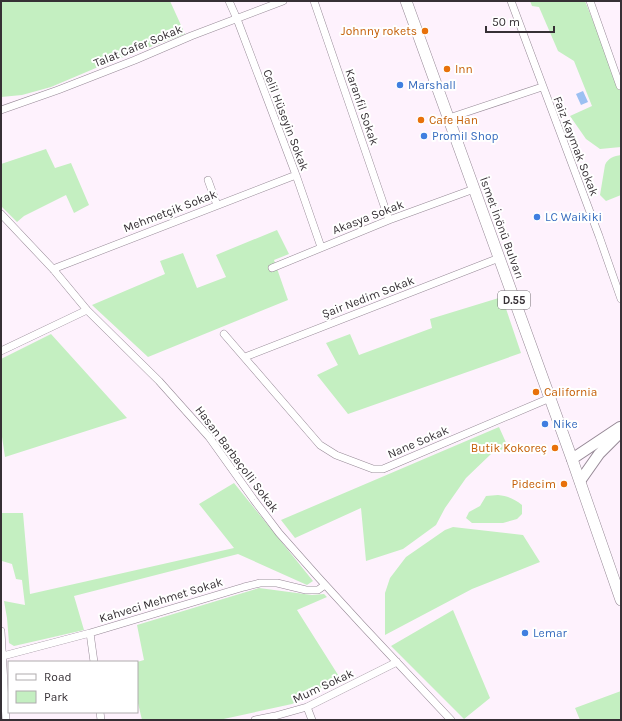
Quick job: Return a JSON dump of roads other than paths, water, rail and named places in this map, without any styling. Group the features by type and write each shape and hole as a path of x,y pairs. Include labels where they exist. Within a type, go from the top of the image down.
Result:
{"main road":[{"name":"İsmet İnönü Bulvarı","path":"406,1 580,481 621,600"}],"street":[{"name":"Celil Hüseyin Sokak","path":"229,1 322,247"},
{"name":"Talat Cafer Sokak","path":"1,110 58,90 191,36 283,1"},
{"name":"Karanfil Sokak","path":"314,1 389,220"},
{"name":"Faiz Kaymak Sokak","path":"511,1 621,299"},
{"path":"590,1 620,86"},
{"path":"449,118 542,87"},
{"name":"Mehmetçik Sokak","path":"53,269 296,175"},
{"path":"208,180 217,205"},
{"name":"Akasya Sokak","path":"272,268 389,220 474,189"},
{"name":"Hasan Barbaçolli Sokak","path":"1,214 53,269 87,310 159,381 184,409 209,438 279,532 325,585 452,720"},
{"name":"Şair Nedim Sokak","path":"245,357 499,258"},
{"path":"1,351 87,310"},
{"name":"Nane Sokak","path":"224,334 320,445 336,455 373,469 383,469 550,398"},
{"path":"572,459 621,426"},
{"path":"580,481 599,454 621,432"},
{"name":"Kahveci Mehmet Sokak","path":"3,656 90,633 260,583 277,583 306,590 318,590 325,585"},
{"path":"1,630 6,720"},
{"path":"90,633 94,661"},
{"name":"Mum Sokak","path":"254,720 276,716 307,707 397,662"},
{"path":"307,707 312,720"}],"water":[{"path":"583,91 588,102 581,105 576,94"}],"place":[{"name":"Johnny rokets","path":"425,31"},
{"name":"Inn","path":"447,69"},
{"name":"Marshall","path":"400,85"},
{"name":"Cafe Han","path":"421,120"},
{"name":"Promil Shop","path":"424,136"},
{"name":"LC Waikiki","path":"537,217"},
{"name":"California","path":"536,392"},
{"name":"Nike","path":"545,424"},
{"name":"Butik Kokoreç","path":"555,448"},
{"name":"Pidecim","path":"564,484"},
{"name":"Lemar","path":"525,633"}]}
